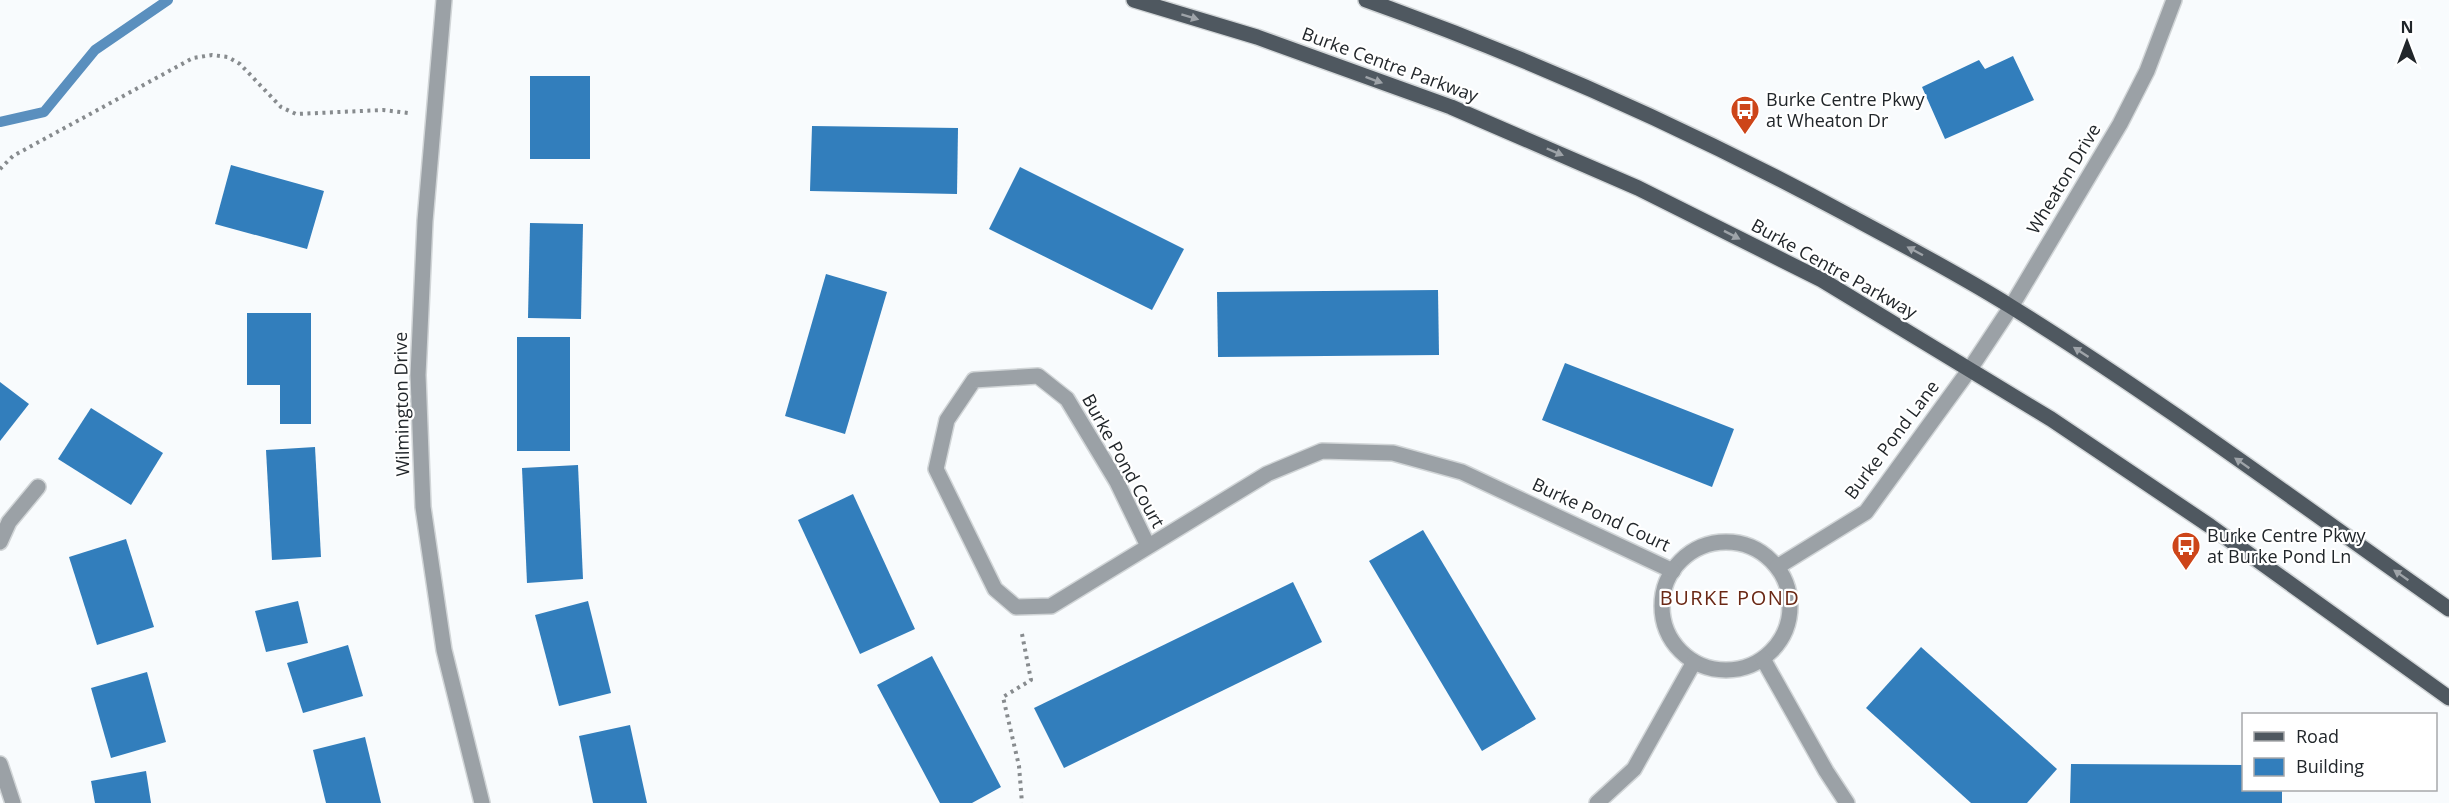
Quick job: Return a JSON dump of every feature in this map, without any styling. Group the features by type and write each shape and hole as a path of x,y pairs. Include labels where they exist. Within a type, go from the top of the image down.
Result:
{"main road":[{"name":"Burke Centre Parkway","path":"1134,0 1257,37 1451,107 1638,188 1822,280 2051,419 2210,526 2449,698"},
{"path":"1366,0 1430,23 1568,79 1752,163 1951,270 2108,369 2449,609"}],"street":[{"name":"Wilmington Drive","path":"444,0 424,221 418,375 423,507 444,650 482,803"},
{"name":"Wheaton Drive","path":"1970,369 2011,307 2120,124 2147,71 2174,0"},
{"name":"Burke Pond Lane","path":"1777,567 1866,512 1970,369"},
{"name":"Burke Pond Court","path":"1148,546 1117,482 1066,399 1038,376 974,380 947,420 936,469 995,589 1016,607 1051,606 1267,474 1323,450 1393,453 1462,472 1673,571"},
{"path":"0,542 9,522 38,487"},
{"path":"1724,542 1744,544 1762,553 1777,567 1786,585 1790,606 1788,626 1778,644 1763,658 1747,667 1729,670 1711,669 1694,662 1670,637 1664,621 1662,603 1665,586 1673,571 1687,556 1704,546 1724,542"},
{"path":"1763,658 1826,771 1847,803"},
{"path":"1597,803 1634,769 1694,662"},
{"path":"0,764 13,803"}],"path":[{"path":"0,169 13,156 193,58 212,55 228,57 240,64 281,107 296,114 383,110 433,115"},
{"path":"1016,607 1031,680 1003,697 1019,766 1022,803"}],"building":[{"path":"2013,56 2034,100 1945,139 1922,87 1979,60 1985,69"},
{"path":"530,76 590,76 590,159 530,159"},
{"path":"812,126 958,128 957,194 810,191"},
{"path":"231,165 324,191 307,249 215,224"},
{"path":"1020,167 1184,249 1152,310 989,229"},
{"path":"530,223 583,224 581,319 528,318"},
{"path":"826,274 887,292 845,434 785,416"},
{"path":"1438,290 1439,355 1218,357 1217,292"},
{"path":"247,313 311,313 311,424 280,424 280,385 247,385"},
{"path":"517,337 570,337 570,451 517,451"},
{"path":"1565,363 1734,429 1712,487 1542,420"},
{"path":"0,382 29,404 0,441"},
{"path":"91,408 163,453 131,505 58,459"},
{"path":"315,447 321,557 272,560 266,450"},
{"path":"578,465 583,579 527,583 522,468"},
{"path":"853,494 915,629 860,654 798,520"},
{"path":"1423,530 1536,719 1482,751 1369,561"},
{"path":"126,539 154,627 97,645 69,557"},
{"path":"1293,582 1322,642 1064,768 1034,708"},
{"path":"298,601 308,643 266,652 255,611"},
{"path":"588,601 611,693 559,706 535,615"},
{"path":"348,645 363,696 303,713 287,663"},
{"path":"1921,647 2057,769 2027,803 1971,803 1866,708"},
{"path":"932,656 1001,787 972,803 940,803 877,685"},
{"path":"147,672 166,742 111,758 91,688"},
{"path":"630,725 647,803 593,803 579,736"},
{"path":"365,737 381,803 326,803 313,750"},
{"path":"2071,764 2242,765 2242,791 2282,791 2282,803 2070,803"},
{"path":"146,771 151,803 95,803 91,781"}],"waterway":[{"path":"0,122 44,112 95,50 168,0"}],"place":[{"name":"Burke Centre Pkwy at Wheaton Dr","path":"1745,136"},
{"name":"Burke Centre Pkwy at Burke Pond Ln","path":"2186,572"}],"district":[{"name":"BURKE POND","path":"1730,598"}]}
